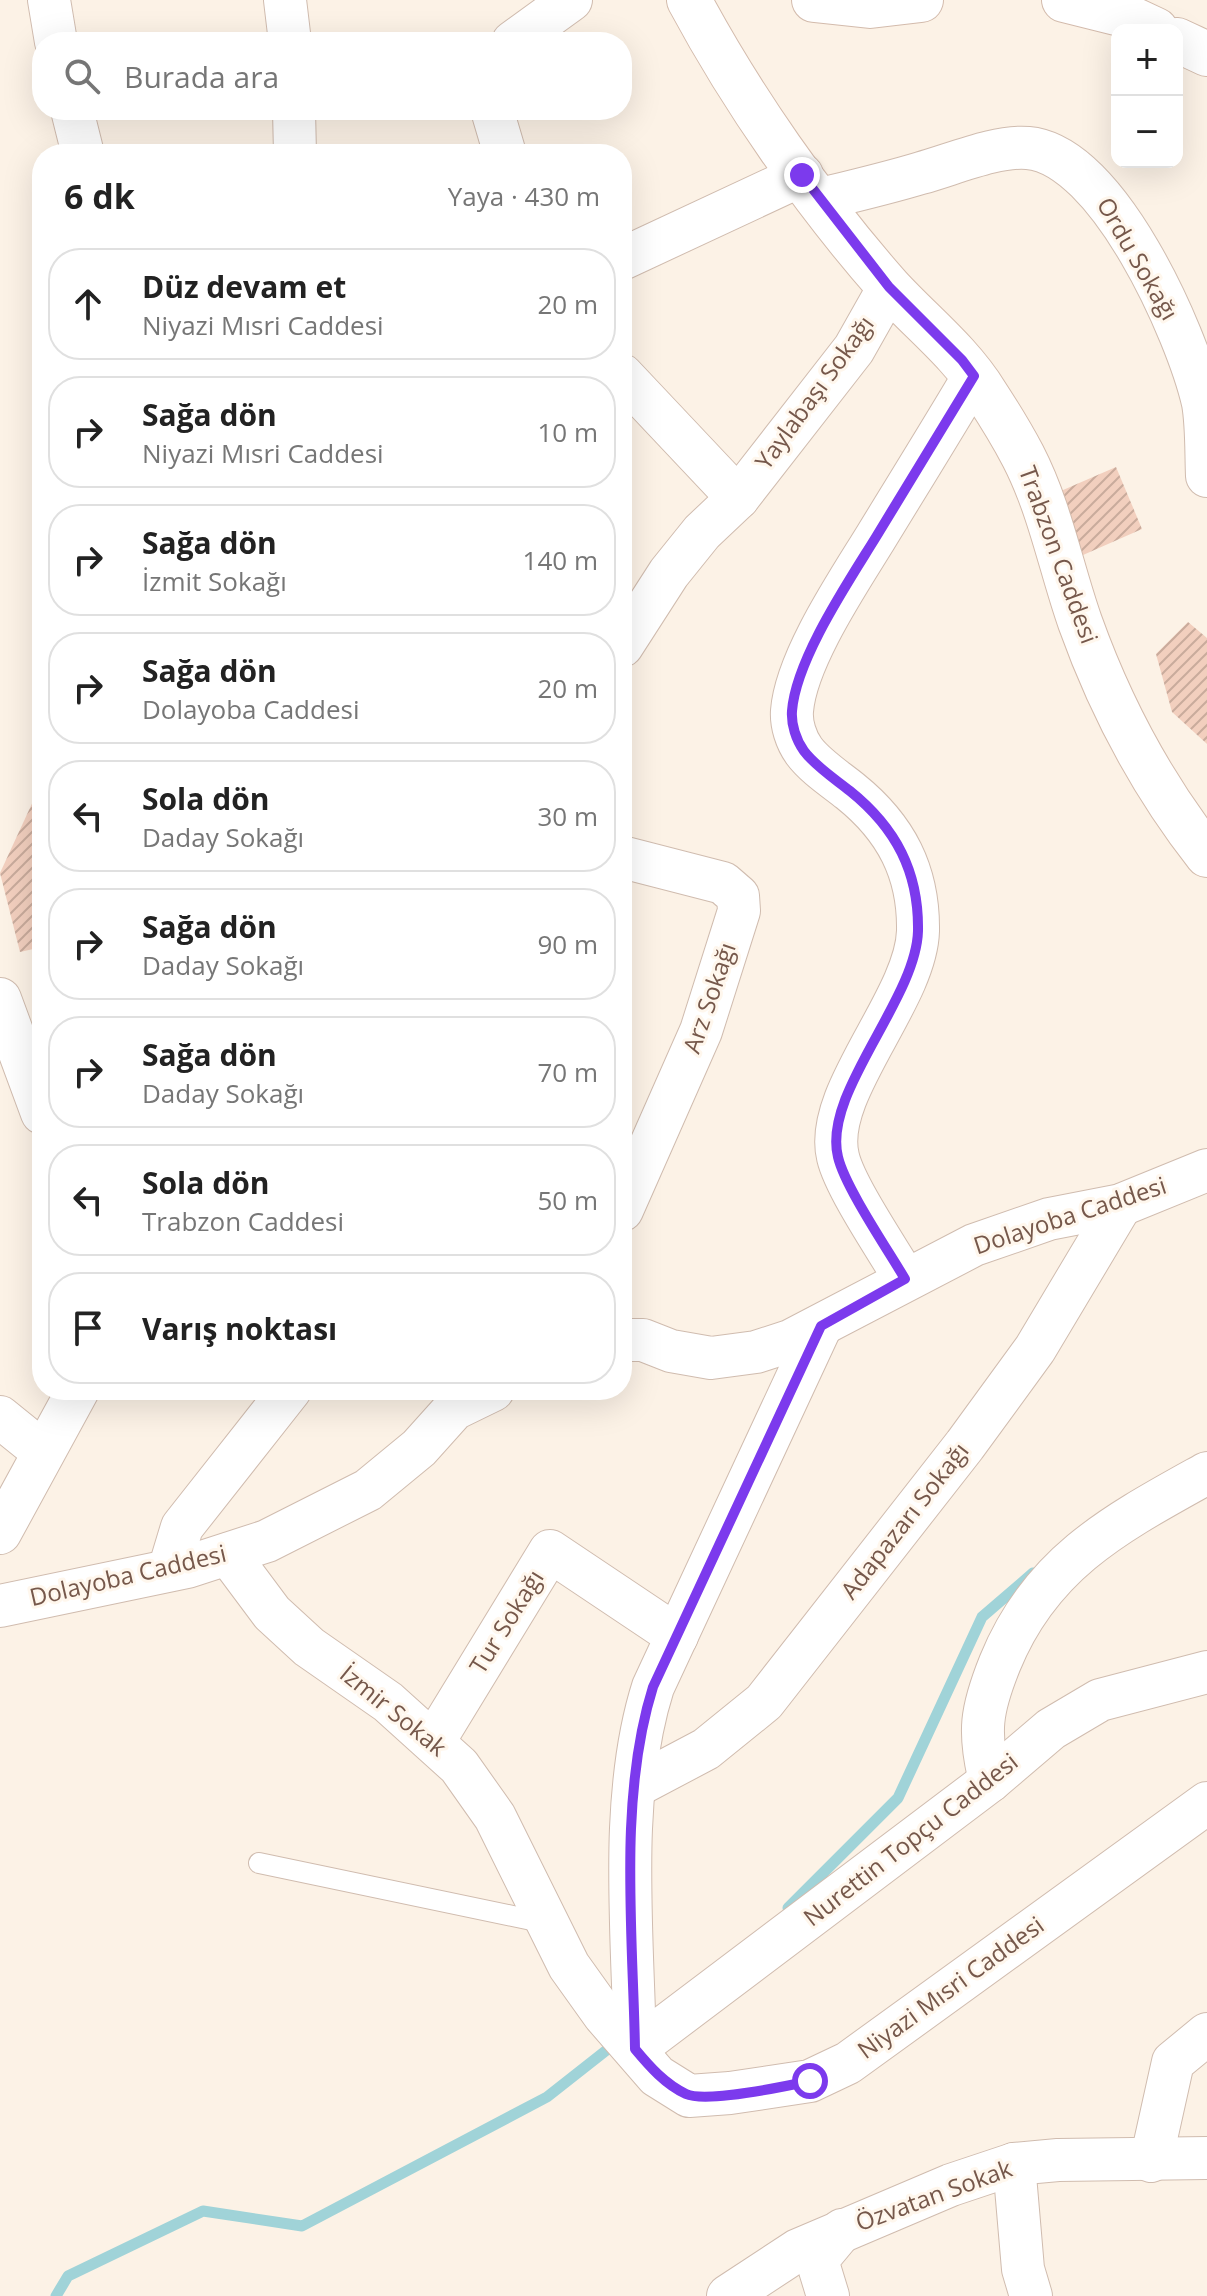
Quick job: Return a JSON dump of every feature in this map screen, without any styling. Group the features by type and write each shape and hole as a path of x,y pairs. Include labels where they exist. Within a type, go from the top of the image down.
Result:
{"street":[{"path":"49,0 54,32"},
{"path":"285,0 289,32"},
{"path":"527,32 571,0"},
{"name":"Trabzon Caddesi","path":"689,0 718,54 811,187 889,287 962,360 1024,458 1080,622 1115,709 1148,770 1207,855"},
{"path":"814,0 870,6 921,0"},
{"path":"1064,0 1124,15 1143,24"},
{"path":"1183,43 1207,54"},
{"path":"74,120 80,144"},
{"path":"294,120 295,144"},
{"path":"495,120 502,144"},
{"name":"Ordu Sokağı","path":"632,255 811,187 1025,147 1056,154 1099,192 1154,278 1192,362 1206,405 1207,476"},
{"name":"Yaylabaşı Sokağı","path":"632,630 677,562 702,532 738,498 854,349 889,287"},
{"path":"905,1279 838,1158 836,1135 858,1075 904,982 918,939 914,880 903,849 881,821 805,753 796,736 792,712 809,657 832,610 974,376"},
{"name":"Yaylabaşı Sokağı","path":"632,386 738,498"},
{"name":"Arz Sokağı","path":"632,860 723,883 738,896 739,911 701,1031 632,1187"},
{"path":"0,999 32,1086"},
{"name":"Dolayoba Caddesi","path":"632,1340 643,1340 671,1351 711,1358 767,1348 821,1326 974,1245 1019,1228 1121,1205 1207,1170"},
{"name":"Adapazarı Sokağı","path":"636,1786 706,1749 764,1702 965,1445 1026,1361 1121,1205"},
{"path":"635,2049 632,1840 639,1732 653,1687 821,1326"},
{"path":"0,1533 72,1400"},
{"path":"169,1570 182,1527 282,1400"},
{"name":"Dolayoba Caddesi","path":"0,1606 169,1570 267,1541 368,1490 419,1448 454,1409 472,1400"},
{"path":"0,1417 42,1451"},
{"path":"990,1781 981,1745 986,1699 1007,1645 1030,1603 1056,1572 1100,1535 1207,1473"},
{"name":"Tur Sokağı","path":"434,1741 550,1551 677,1636"},
{"name":"İzmir Sokak","path":"228,1554 252,1590 281,1622 434,1741 459,1766 495,1817 569,1966 604,2015 635,2049"},
{"name":"Nurettin Topçu Caddesi","path":"635,2049 990,1781 1051,1729 1100,1700 1207,1672"},
{"name":"Niyazi Mısri Caddesi","path":"635,2049 657,2076 689,2096 775,2088 810,2081 848,2063 1207,1803"},
{"path":"1151,2161 1173,2062 1207,2034"},
{"name":"Özvatan Sokak","path":"728,2296 798,2250 951,2185 1014,2164 1058,2160 1207,2158"},
{"path":"1014,2164 1023,2269 1031,2296"},
{"path":"828,2296 817,2260 842,2230"}],"lane":[{"path":"259,1863 546,1923"}],"building":[{"path":"1116,467 1142,529 1074,559 1047,497"},
{"path":"1188,622 1207,638 1207,744 1172,712 1156,654"},
{"path":"32,804 32,949 20,952 0,873"}],"waterway":[{"path":"788,1908 898,1798 982,1617 1033,1573"},
{"path":"56,2296 68,2276 203,2211 302,2226 547,2097 608,2049"}],"route":[{"path":"802,175 889,287 974,376 832,610 809,657 792,712 796,736 805,753 881,821 903,849 914,880 918,939 904,982 858,1075 836,1135 838,1158 905,1279 821,1326 653,1687 639,1732 632,1840 635,2049 657,2076 689,2096 775,2088 810,2081"}]}
